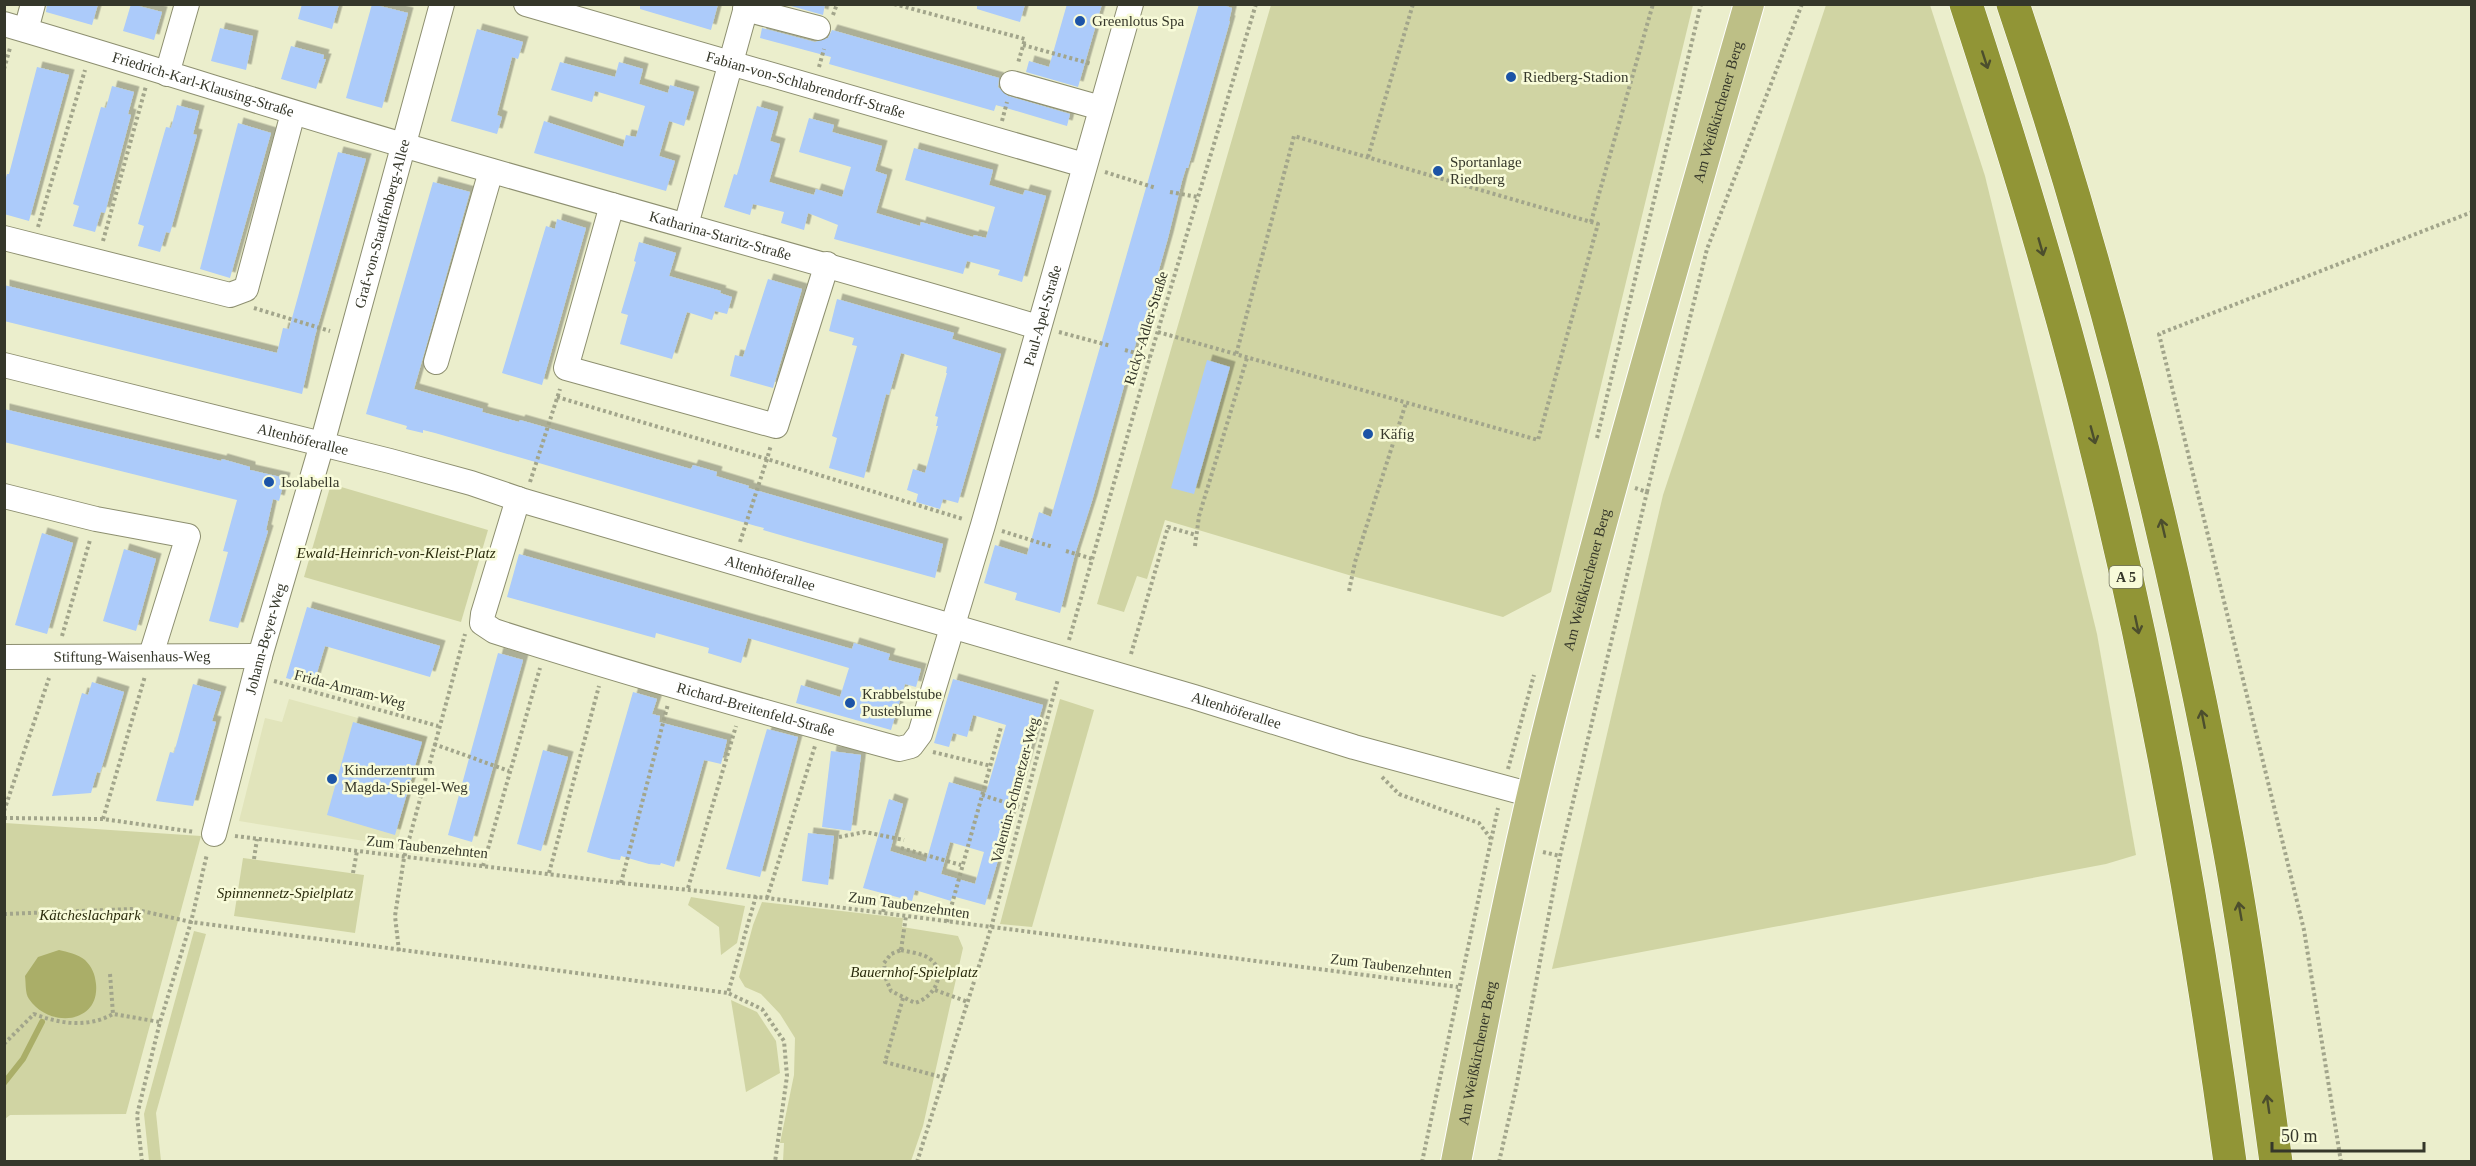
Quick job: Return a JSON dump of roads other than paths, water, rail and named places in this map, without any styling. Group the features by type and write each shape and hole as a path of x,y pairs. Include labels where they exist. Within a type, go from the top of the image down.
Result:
{"highway":[{"name":"A 5","path":"1966,4 2006,125 2054,293 2094,439 2133,605 2196,925 2230,1161"},
{"path":"2013,4 2048,108 2096,270 2138,423 2175,579 2233,871 2276,1161"}],"main road":[{"name":"Am Weißkirchener Berg","path":"1456,1161 1532,795 1613,480 1749,4"}],"street":[{"path":"15,27 33,4"},
{"path":"159,71 187,4"},
{"name":"Graf-von-Stauffenberg-Allee","path":"322,444 442,4"},
{"name":"Fabian-von-Schlabrendorff-Straße","path":"526,4 1084,165"},
{"name":"Paul-Apel-Straße","path":"951,626 983,525 1131,4"},
{"path":"686,225 746,7 818,28"},
{"name":"Friedrich-Karl-Klausing-Straße","path":"15,27 403,145"},
{"path":"1012,83 1101,108"},
{"path":"4,237 230,295 246,289 293,113"},
{"name":"Katharina-Staritz-Straße","path":"403,145 612,206 827,264 1038,327"},
{"path":"436,362 491,171"},
{"path":"612,206 567,368 776,426 827,264"},
{"name":"Altenhöferallee","path":"4,365 471,483 524,490 951,626 1354,747 1532,795"},
{"name":"Johann-Beyer-Weg","path":"214,834 257,666 297,564 322,444"},
{"name":"Richard-Breitenfeld-Straße","path":"524,490 477,615 494,631 672,686 898,749 911,747 920,735 951,626"},
{"path":"4,496 96,519 188,536 151,655"},
{"name":"Stiftung-Waisenhaus-Weg","path":"4,657 151,655 257,666"}],"waterway":[{"path":"4,1083 23,1059 42,1022"}],"place":[{"name":"Greenlotus Spa","path":"1080,21"},
{"name":"Riedberg-Stadion","path":"1511,77"},
{"name":"Sportanlage Riedberg","path":"1438,171"},
{"name":"Käfig","path":"1368,434"},
{"name":"Isolabella","path":"269,482"},
{"name":"Krabbelstube Pusteblume","path":"850,703"},
{"name":"Kinderzentrum Magda-Spiegel-Weg","path":"332,779"}],"park label":[{"name":"Ewald-Heinrich-von-Kleist-Platz","path":"396,553"},
{"name":"Spinnennetz-Spielplatz","path":"285,893"},
{"name":"Kätcheslachpark","path":"90,915"},
{"name":"Bauernhof-Spielplatz","path":"914,972"}]}
